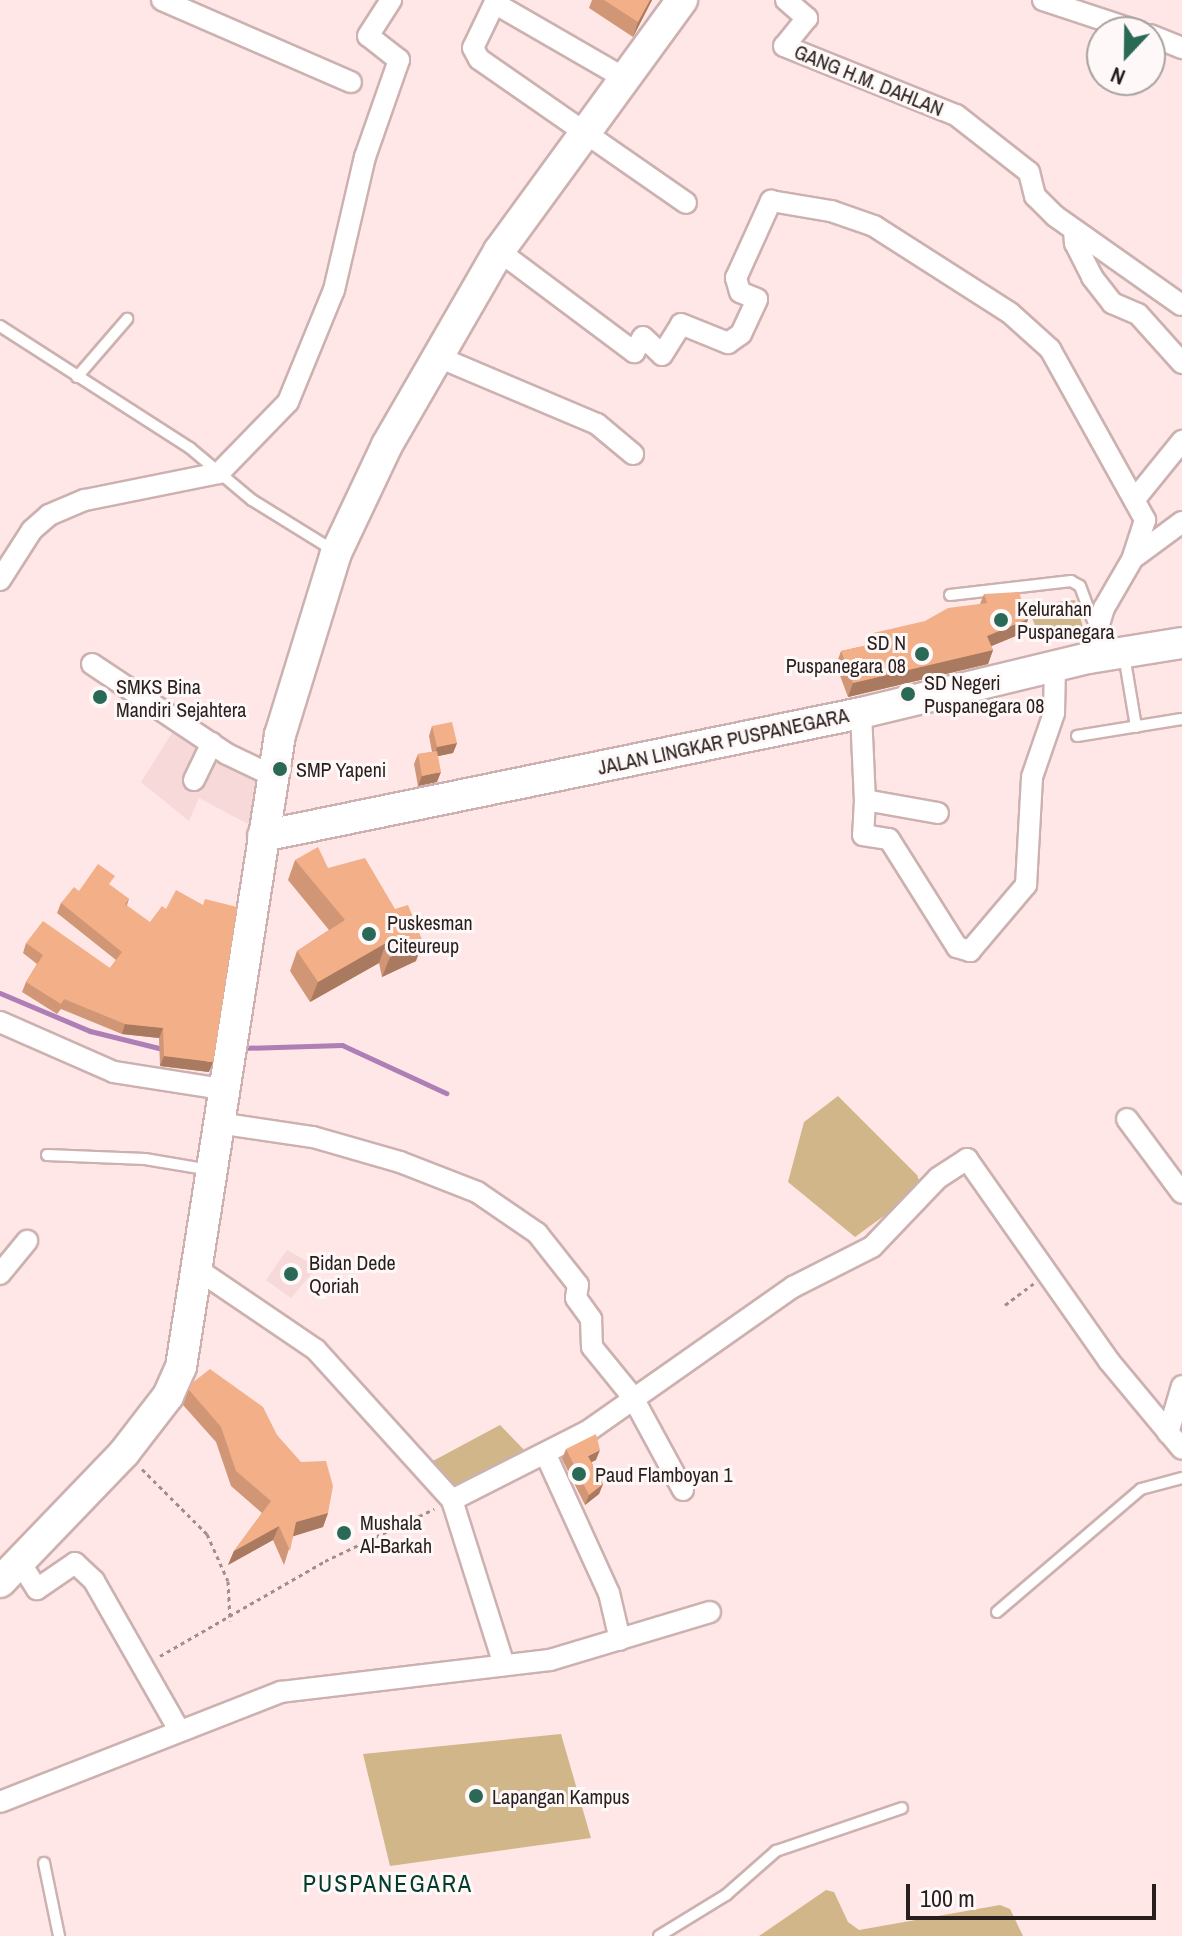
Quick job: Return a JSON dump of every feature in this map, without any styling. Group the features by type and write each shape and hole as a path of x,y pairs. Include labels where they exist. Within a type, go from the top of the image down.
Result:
{"main road":[{"path":"10,1572 124,1453 175,1382 197,1269 273,776 292,687 336,553 436,356 499,251 682,0"},
{"name":"JALAN LINGKAR PUSPANEGARA","path":"263,836 861,713 1055,667 1092,644 1124,653 1182,643"}],"street":[{"path":"162,0 351,82"},
{"path":"0,580 32,530 57,511 219,473 288,402 313,349 337,277 365,157 399,60 368,36 391,0"},
{"name":"GANG H.M. DAHLAN","path":"786,0 807,18 784,46 956,115 1024,167 1035,196 1074,230 1181,305"},
{"path":"1043,0 1092,16"},
{"path":"624,78 496,2 473,48 479,59 686,203"},
{"path":"499,251 634,352 643,337 662,355 681,324 728,343 741,334 757,299 740,292 736,278 771,201 855,218 1010,313 1050,349 1135,499 1145,532 1133,558 1112,589 1092,644"},
{"path":"1074,230 1075,243 1092,277 1112,303 1138,314 1182,363"},
{"path":"436,356 597,424 633,454"},
{"path":"1135,499 1182,441"},
{"path":"1133,558 1182,522"},
{"path":"92,664 212,743 273,776"},
{"path":"861,713 865,800 862,834 889,839 957,947 966,953 1026,885 1035,768 1054,713 1055,667"},
{"path":"194,780 212,743"},
{"path":"865,800 938,813"},
{"path":"0,1022 114,1072 224,1083"},
{"path":"1127,1119 1182,1193"},
{"path":"218,1123 313,1137 400,1162 477,1192 537,1233 578,1285 576,1298 591,1319 592,1347 632,1396 683,1490"},
{"path":"452,1500 546,1455 793,1287 872,1247 938,1178 962,1160 972,1161 1046,1273 1182,1449"},
{"path":"0,1274 27,1241"},
{"path":"197,1269 316,1350 348,1379 399,1446 452,1500 504,1665"},
{"path":"1168,1433 1182,1386"},
{"path":"546,1455 609,1593 620,1640"},
{"path":"10,1572 39,1589 72,1564 79,1566 145,1664 179,1730"},
{"path":"0,1802 281,1692 550,1660 710,1612"}],"lane":[{"path":"77,377 127,319"},
{"path":"0,326 190,448 219,473 336,553"},
{"path":"950,595 1071,581 1080,586 1092,644"},
{"path":"1124,653 1136,727"},
{"path":"1077,736 1182,719"},
{"path":"47,1155 145,1159 213,1170"},
{"path":"997,1612 1141,1489 1182,1478"},
{"path":"659,1936 726,1895 776,1851 902,1808"},
{"path":"44,1863 59,1936"}],"path":[{"path":"1005,1305 1046,1273"},
{"path":"124,1453 207,1534 228,1581 230,1621"},
{"path":"145,1664 230,1621 250,1602 452,1500"}],"shaded area":[{"path":"1075,600 1083,627 1039,636 1027,605"},
{"path":"174,730 263,783 250,825 199,798 189,821 141,782"},
{"path":"838,1096 917,1175 922,1188 855,1237 788,1182 804,1122"},
{"name":"Bidan Dede Qoriah","path":"287,1250 317,1267 291,1298 266,1280"},
{"path":"500,1425 527,1453 455,1492 431,1462"},
{"name":"Lapangan Kampus","path":"561,1734 591,1838 390,1866 363,1754"},
{"path":"826,1890 834,1892 848,1922 859,1930 1000,1905 1010,1909 1023,1936 759,1936"}],"building":[{"path":"604,0 650,0 638,22"},
{"path":"1019,592 1028,619 987,636 993,650 853,683 841,651 864,646 869,634 925,621 948,608 987,603 984,594"},
{"path":"452,722 457,743 437,747 432,726"},
{"path":"437,751 441,772 422,776 418,754"},
{"path":"318,847 328,868 365,858 395,909 408,905 423,942 390,957 386,943 318,982 297,951 345,920 295,860"},
{"path":"98,864 115,876 109,884 129,899 125,904 150,922 162,906 166,909 176,890 203,905 205,899 237,907 213,1062 164,1056 163,1028 125,1024 64,999 61,1004 26,982 43,955 26,943 43,921 110,968 122,952 61,903 74,887 79,891"},
{"path":"210,1369 263,1407 277,1435 301,1462 326,1461 333,1486 328,1513 296,1522 290,1551 279,1526 234,1551 271,1501 236,1471 221,1427 189,1390 192,1383"},
{"path":"596,1434 600,1450 588,1456 603,1484 589,1495 566,1449"}],"waterway":[{"path":"0,993 90,1031 163,1049"},
{"path":"241,1048 342,1045 446,1093"}],"place":[{"name":"Kelurahan Puspanegara","path":"1001,620"},
{"name":"SD N Puspanegara 08","path":"922,654"},
{"name":"SD Negeri Puspanegara 08","path":"908,694"},
{"name":"SMKS Bina Mandiri Sejahtera","path":"100,697"},
{"name":"SMP Yapeni","path":"280,769"},
{"name":"Puskesman Citeureup","path":"369,934"},
{"name":"Bidan Dede Qoriah","path":"291,1274"},
{"name":"Paud Flamboyan 1","path":"579,1474"},
{"name":"Mushala Al-Barkah","path":"344,1533"},
{"name":"Lapangan Kampus","path":"476,1796"}],"district":[{"name":"PUSPANEGARA","path":"388,1884"}]}
